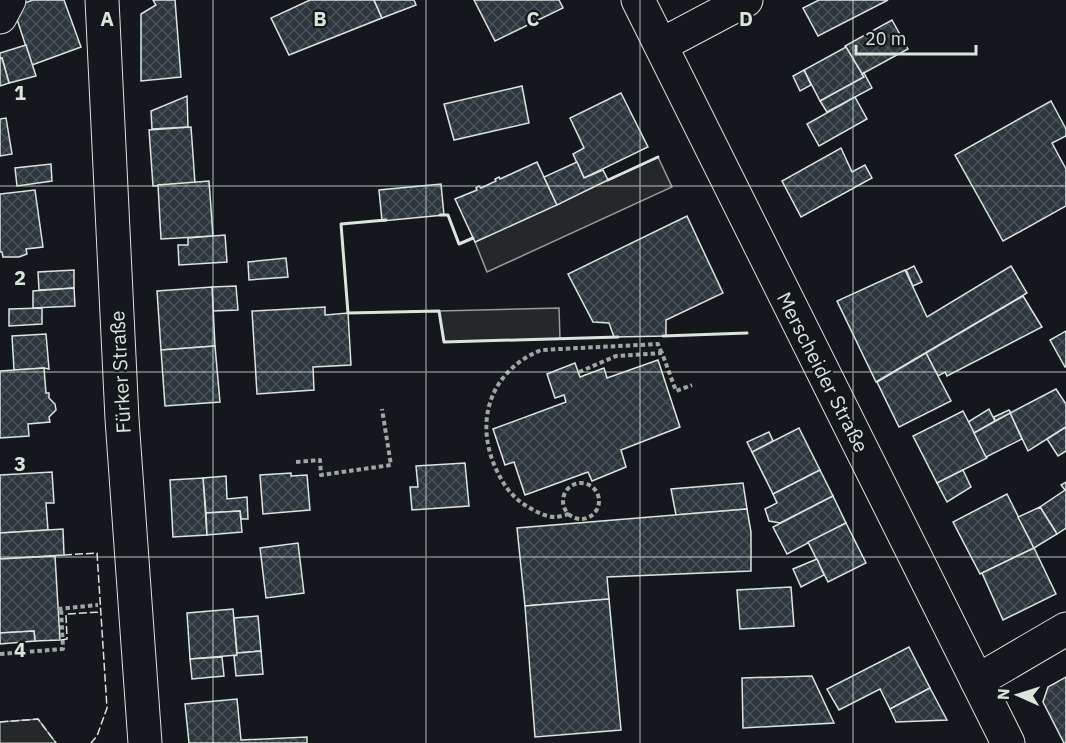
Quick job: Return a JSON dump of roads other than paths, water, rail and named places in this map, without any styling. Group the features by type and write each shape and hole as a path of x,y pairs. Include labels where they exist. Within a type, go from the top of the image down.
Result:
{"street":[{"path":"0,17 9,0"},
{"name":"Fürker Straße","path":"102,0 122,419 145,743"},
{"name":"Merscheider Straße","path":"638,0 1008,743"},
{"path":"661,45 746,0"},
{"path":"977,681 1066,629"}]}
